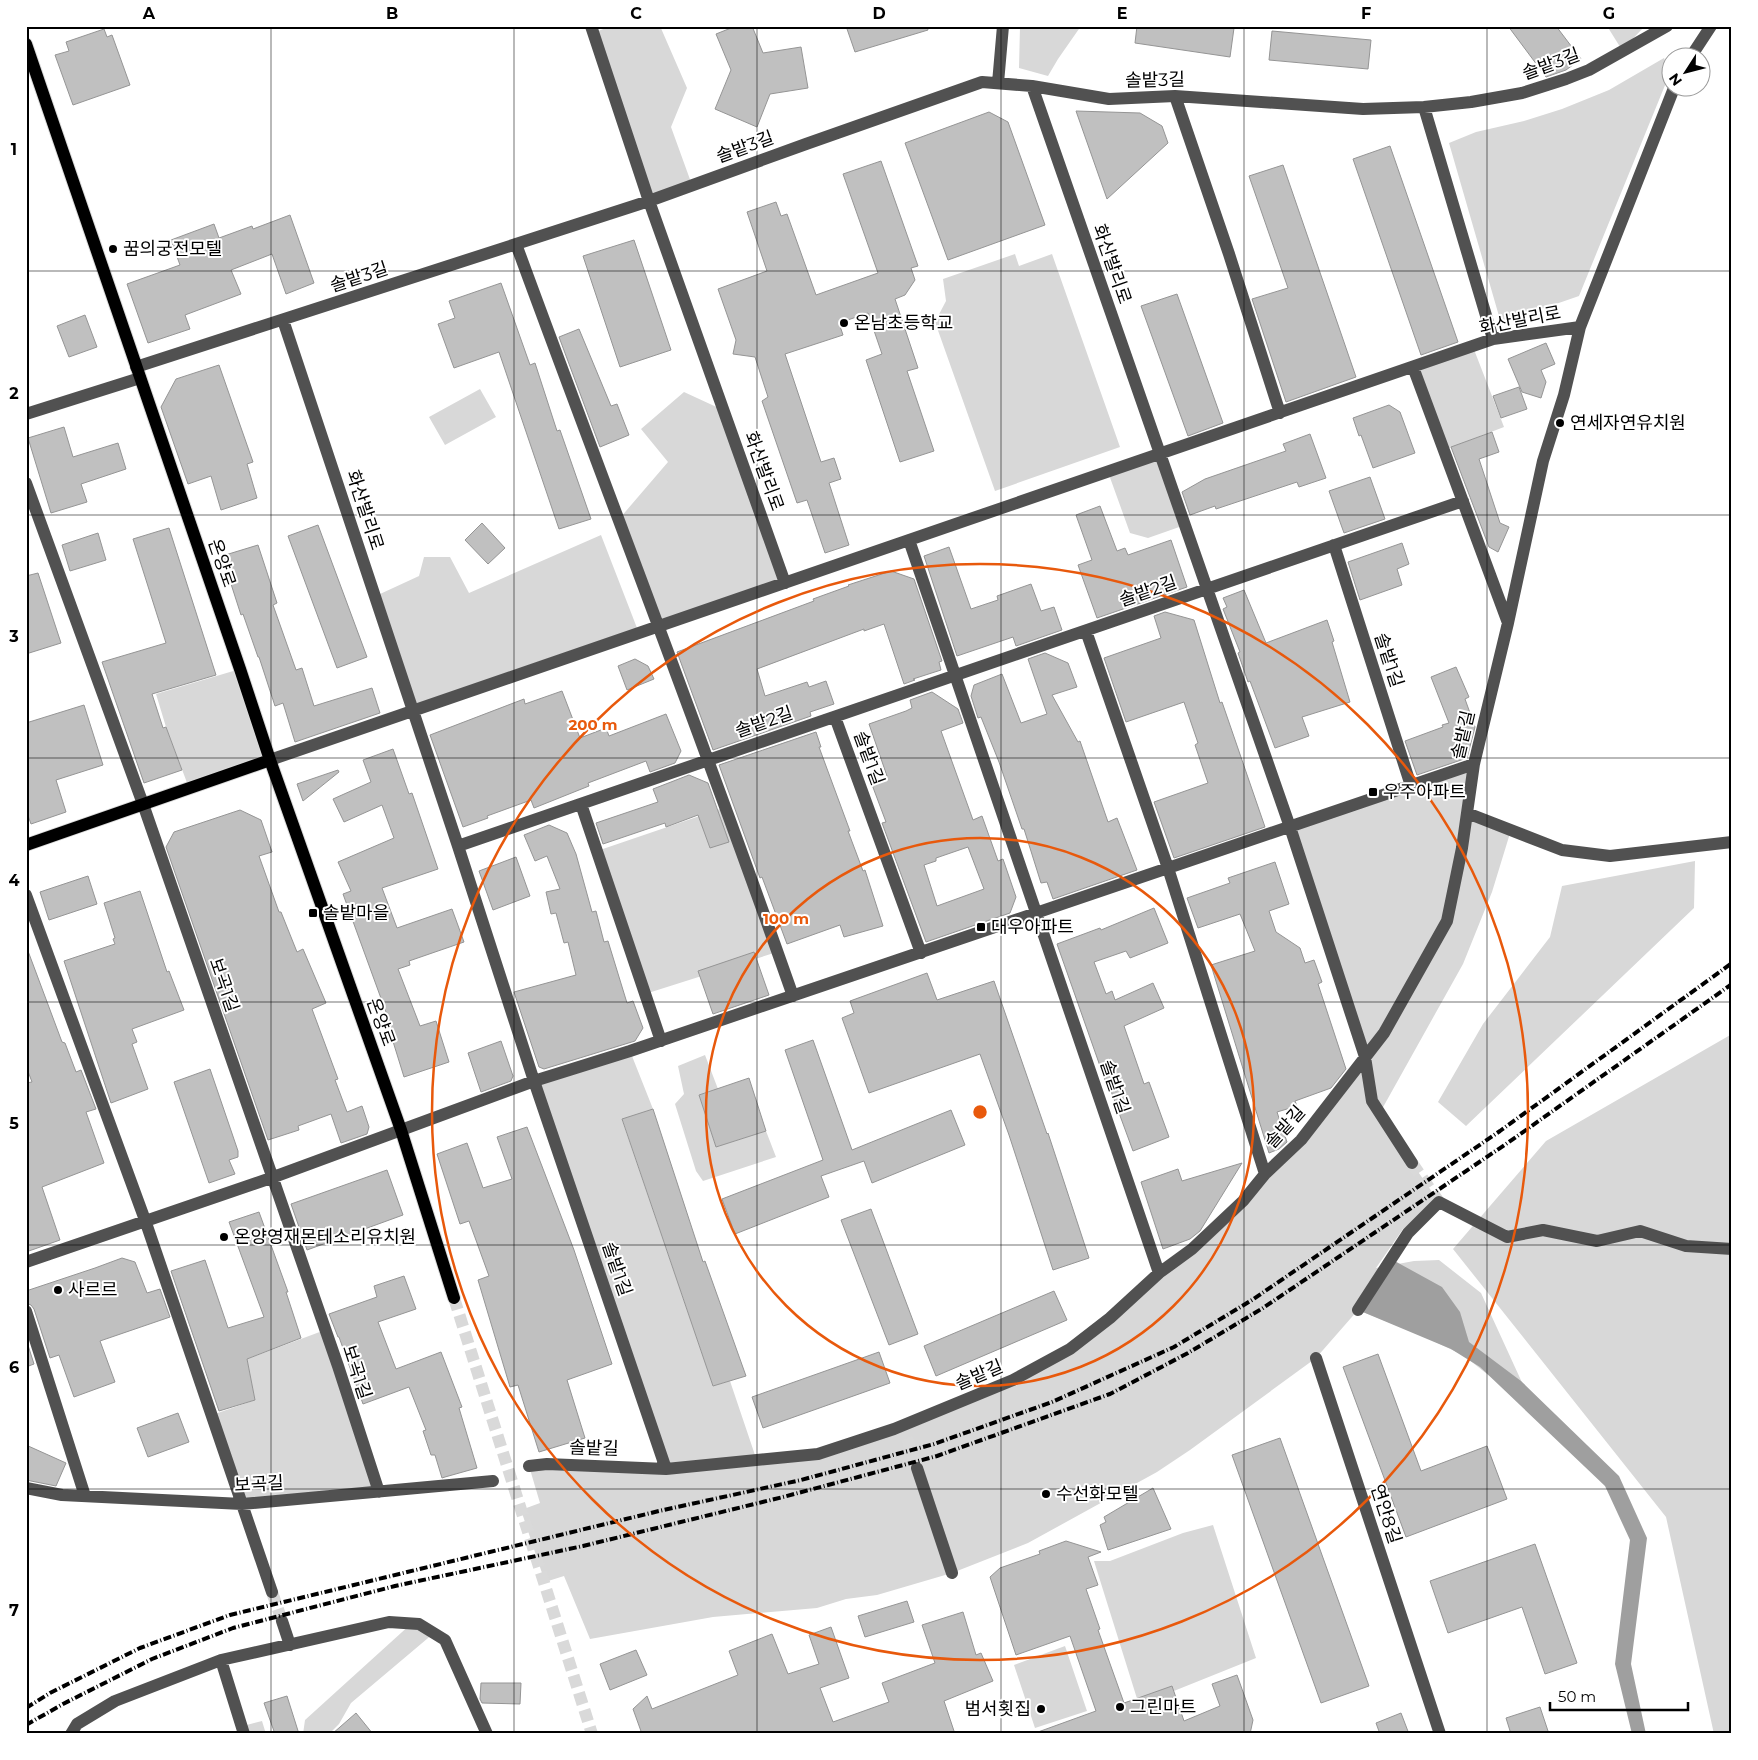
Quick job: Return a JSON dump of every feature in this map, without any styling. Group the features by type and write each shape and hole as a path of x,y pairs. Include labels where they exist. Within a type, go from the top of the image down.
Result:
{"main road":[{"name":"온양로","path":"26,44 270,760 401,1130 454,1298"},
{"path":"26,845 270,760"}],"street":[{"path":"591,26 649,201"},
{"path":"998,83 1003,26"},
{"name":"솔밭3길","path":"26,414 283,320 649,201 982,82 1032,86 1109,99 1175,96 1363,109 1424,107 1471,102 1522,93 1566,79 1589,70 1667,26"},
{"path":"1697,48 1711,26"},
{"name":"화산발리로","path":"1032,86 1160,454"},
{"path":"1175,96 1229,254 1280,413"},
{"name":"화산발리로","path":"270,760 1493,339 1580,327 1670,98"},
{"path":"1424,107 1493,339"},
{"name":"화산발리로","path":"649,201 785,583"},
{"path":"516,244 594,457 709,760 793,996"},
{"name":"화산발리로","path":"283,320 413,710"},
{"name":"솔밭길","path":"529,1466 547,1464 666,1468 818,1454 903,1425 1013,1380 1070,1349 1110,1318 1159,1273 1192,1249 1243,1201 1265,1174 1301,1140 1384,1033 1447,921 1462,848 1474,764 1508,623 1543,461 1564,394 1580,327"},
{"path":"1414,367 1508,623"},
{"path":"1160,454 1290,827 1365,1057 1372,1101 1412,1163"},
{"path":"26,483 143,804"},
{"name":"솔밭2길","path":"458,846 1463,501"},
{"name":"솔밭1길","path":"909,540 1159,1273"},
{"name":"솔밭1길","path":"1334,545 1411,786"},
{"path":"1086,631 1168,868 1265,1174"},
{"path":"413,710 534,1082"},
{"name":"솔밭1길","path":"835,716 921,953"},
{"path":"26,1262 271,1178 534,1082 921,953 1474,764"},
{"name":"보곡1길","path":"143,804 271,1178 338,1366 379,1492"},
{"path":"581,804 660,1041"},
{"path":"1467,813 1562,850 1610,856 1732,842"},
{"path":"26,895 145,1220 272,1592"},
{"name":"솔밭1길","path":"534,1082 666,1468"},
{"path":"1358,1310 1408,1233 1439,1202 1507,1237 1543,1230 1597,1241 1640,1231 1686,1246 1732,1250"},
{"path":"26,1311 86,1496"},
{"name":"연안8길","path":"1316,1358 1440,1734"},
{"path":"903,1425 908,1438"},
{"path":"917,1468 952,1572"},
{"name":"보곡길","path":"26,1488 62,1495 242,1504 493,1481"},
{"path":"282,1621 290,1645"},
{"path":"71,1734 77,1724 115,1701 221,1660 389,1622 419,1624 445,1640 487,1734"},
{"path":"221,1660 244,1734"}],"shaded area":[{"path":"611,26 660,26 687,88 671,127 692,185 649,201 593,33"},
{"path":"1081,26 1048,76 1019,68 1020,27"},
{"path":"1607,26 1644,26 1644,27 1622,50"},
{"path":"1660,60 1660,98 1579,296 1501,323 1449,143 1476,132 1524,121 1562,109 1609,90"},
{"path":"1015,254 1019,266 1052,254 1120,447 995,491 935,322 946,301 943,279"},
{"path":"1473,347 1504,427 1444,450 1413,367"},
{"path":"480,389 496,417 445,445 429,417"},
{"path":"684,392 723,410 785,583 660,623 620,518 668,462 641,429"},
{"path":"1160,454 1185,525 1148,538 1130,533 1108,472"},
{"path":"601,535 637,628 416,704 380,594 419,576 424,557 450,557 469,593"},
{"path":"240,669 270,760 189,788 156,694"},
{"path":"1474,764 1467,813 1511,830 1492,892 1463,964 1382,1109 1412,1163 1439,1202 1403,1229 1376,1268 1414,1261 1439,1260 1481,1293 1536,1413 1463,1355 1425,1337 1358,1310 1316,1358 1190,1450 1157,1472 1028,1543 952,1573 877,1595 846,1599 817,1608 713,1617 590,1639 564,1576 545,1582 521,1510 540,1503 529,1466 666,1468 534,1081 630,1051 653,1109 622,1120 713,1386 730,1381 757,1461 818,1454 903,1425 1070,1349 1243,1201 1365,1057 1290,827"},
{"path":"726,807 777,952 645,994 597,851"},
{"path":"1695,861 1694,908 1466,1126 1438,1102 1483,1024 1550,937 1562,886"},
{"path":"1732,1034 1732,1734 1714,1734 1666,1517 1453,1249 1546,1141"},
{"path":"705,1055 718,1089 699,1095 716,1147 766,1131 776,1157 703,1181 696,1171 675,1104 684,1094 678,1066"},
{"path":"1391,1259 1442,1287 1460,1312 1469,1342 1521,1381 1619,1476 1647,1538 1631,1664 1646,1734 1632,1734 1615,1664 1630,1540 1605,1486 1480,1367 1451,1349 1358,1310"},
{"path":"325,1330 379,1492 242,1504 212,1415 255,1400 247,1359"},
{"path":"1213,1525 1256,1658 1139,1705 1094,1561 1110,1561 1183,1533"},
{"path":"412,1623 434,1633 351,1703 339,1724 329,1734 303,1734 305,1720"},
{"path":"1065,1646 1087,1711 1035,1728 1014,1665"},
{"path":"262,1721 266,1734 244,1734 243,1726"}],"building":[{"path":"736,26 752,26 763,53 801,47 808,88 770,94 757,127 715,109 731,70 716,34"},
{"path":"846,26 927,26 928,30 855,52"},
{"path":"1137,26 1222,26 1234,28 1230,57 1135,43"},
{"path":"1508,26 1556,26 1581,59 1566,70 1546,77"},
{"path":"104,29 107,37 112,35 130,85 73,105 55,55 69,51 66,42"},
{"path":"1272,31 1371,40 1368,69 1269,60"},
{"path":"1076,111 1140,113 1162,126 1168,143 1107,199"},
{"path":"989,112 1008,122 1045,225 948,260 905,143"},
{"path":"1390,146 1458,342 1421,355 1353,159"},
{"path":"881,161 918,266 911,268 915,280 905,295 895,299 918,368 907,371 934,451 900,462 866,360 882,354 868,313 839,323 843,335 785,354 821,462 834,458 841,479 829,483 849,545 825,553 807,500 797,503 762,401 768,397 755,357 733,354 736,340 718,289 767,271 747,212 776,202 781,216 787,214 816,295 878,273 843,174"},
{"path":"1283,165 1356,377 1286,402 1252,299 1288,288 1249,176"},
{"path":"290,215 314,283 286,294 272,254 231,270 241,294 185,315 190,329 148,343 127,284 180,265 171,240 214,224 219,238 252,226 253,229"},
{"path":"634,240 671,350 620,367 583,256"},
{"path":"501,283 530,365 535,363 557,431 560,430 591,519 559,529 499,352 454,368 438,324 455,318 449,301"},
{"path":"1177,294 1223,423 1188,436 1141,306"},
{"path":"85,315 97,347 69,357 57,326"},
{"path":"579,329 611,406 617,404 629,435 600,447 559,337"},
{"path":"1546,343 1555,364 1541,370 1546,382 1541,398 1522,392 1508,359"},
{"path":"219,365 253,462 247,464 257,498 221,510 211,476 188,484 161,407 176,379"},
{"path":"1519,387 1527,409 1501,418 1493,396"},
{"path":"1389,405 1400,412 1415,453 1373,468 1353,418"},
{"path":"64,427 73,457 118,443 126,469 81,484 87,502 51,513 28,438"},
{"path":"1492,432 1499,452 1479,459 1500,523 1509,527 1498,552 1489,547 1451,447"},
{"path":"1310,434 1326,478 1299,487 1297,482 1216,509 1215,506 1190,515 1182,492 1205,479 1286,451 1283,444"},
{"path":"1370,477 1385,519 1344,533 1329,491"},
{"path":"1100,506 1117,551 1125,548 1128,555 1171,540 1187,587 1097,618 1078,565 1092,560 1076,515"},
{"path":"482,523 505,548 488,564 465,540"},
{"path":"318,525 367,657 337,668 288,536"},
{"path":"169,528 216,675 152,694 163,728 166,727 182,770 144,783 102,662 166,643 133,539"},
{"path":"98,533 106,560 70,571 62,545"},
{"path":"1402,543 1409,564 1397,569 1402,585 1360,600 1348,562"},
{"path":"258,545 277,603 273,605 296,670 302,668 314,706 372,688 380,713 295,742 283,703 275,706 243,614 241,615 222,556"},
{"path":"949,547 971,609 998,600 997,596 1031,584 1041,611 1054,607 1062,630 1016,646 1013,637 957,656 924,556"},
{"path":"891,571 914,579 942,661 939,662 941,670 904,684 884,624 864,631 864,629 757,669 765,696 807,682 809,687 826,681 834,704 810,712 811,716 713,750 677,652 814,601 813,599 848,585"},
{"path":"38,573 61,643 26,654 26,576"},
{"path":"1244,590 1266,643 1327,620 1350,702 1302,717 1309,736 1275,748 1250,681 1248,682 1238,653 1240,652 1223,609 1227,607 1223,598"},
{"path":"1165,612 1194,620 1220,703 1222,702 1265,827 1174,858 1154,802 1208,783 1195,745 1198,743 1184,702 1126,722 1104,658 1161,638 1154,616"},
{"path":"1045,653 1068,663 1077,687 1052,695 1078,742 1080,741 1108,822 1117,818 1137,870 1053,899 1047,882 1041,883 1024,829 1022,829 999,762 981,717 978,718 971,696 974,685 1002,674 1021,723 1047,714 1028,659"},
{"path":"635,659 648,666 654,679 627,690 618,666"},
{"path":"1456,667 1469,697 1465,699 1475,727 1467,758 1417,775 1405,741 1449,723 1431,677"},
{"path":"562,691 580,738 606,728 609,736 666,714 681,751 675,763 650,772 646,761 588,783 589,786 534,808 531,800 463,827 430,735 524,699 525,704"},
{"path":"932,692 958,709 963,723 941,731 973,820 982,816 998,861 1003,859 1016,897 1010,913 926,942 882,823 886,822 871,782 887,776 869,724 912,708 910,700","holes":["968,847 984,889 937,906 924,865 936,861 936,858"]},
{"path":"84,705 103,765 56,780 66,812 31,824 26,810 26,723"},
{"path":"816,732 821,747 819,747 850,831 848,831 863,871 865,870 883,926 844,937 840,925 787,944 762,877 760,878 719,765"},
{"path":"393,749 409,794 412,793 438,869 382,888 397,928 452,909 464,942 409,961 410,965 398,969 420,1026 436,1021 449,1062 404,1077 391,1035 394,1034 343,894 351,891 338,862 394,838 382,805 344,822 333,799 371,782 363,760"},
{"path":"338,770 339,772 303,801 297,784"},
{"path":"689,775 708,783 729,842 710,848 698,815 666,827 665,823 603,844 596,823 658,802 653,789"},
{"path":"240,810 261,820 272,852 259,856 279,912 281,912 297,952 303,949 326,1003 312,1009 338,1079 335,1080 347,1112 362,1106 369,1127 367,1134 341,1143 331,1114 298,1126 299,1130 268,1140 166,847 174,832"},
{"path":"549,825 567,833 576,854 592,912 596,911 604,942 608,941 627,1003 633,1001 643,1028 635,1041 544,1069 539,1067 514,992 576,975 568,942 564,943 556,913 551,914 546,892 560,889 547,856 535,861 524,835"},
{"path":"516,857 530,896 493,910 479,871"},
{"path":"1275,862 1289,904 1269,911 1276,932 1300,948 1305,963 1314,960 1322,982 1318,984 1346,1069 1331,1088 1295,1101 1297,1106 1277,1112 1287,1142 1279,1149 1269,1153 1211,965 1255,951 1240,914 1198,928 1187,898 1230,883 1228,878"},
{"path":"88,876 97,904 49,920 40,892"},
{"path":"140,891 167,972 169,971 184,1010 132,1029 137,1042 132,1044 148,1089 111,1103 64,961 115,944 113,939 115,938 104,903"},
{"path":"1154,908 1168,943 1130,958 1126,951 1094,962 1106,994 1112,991 1115,1000 1153,983 1164,1008 1124,1026 1144,1084 1149,1082 1169,1137 1133,1151 1108,1083 1106,1083 1057,944 1100,928 1101,930"},
{"path":"26,951 28,951 62,1042 65,1043 76,1072 81,1070 96,1109 86,1112 104,1163 42,1187 60,1240 26,1252 26,1083 32,1082 26,1066"},
{"path":"754,952 769,995 713,1014 698,971"},
{"path":"927,973 937,1000 994,981 1048,1133 1089,1258 1053,1270 1009,1135 980,1054 869,1093 842,1018 854,1013 850,1001"},
{"path":"813,1040 852,1150 951,1110 965,1145 872,1183 864,1161 821,1176 829,1197 735,1234 722,1199 823,1160 785,1050"},
{"path":"501,1041 513,1076 511,1081 481,1092 468,1053"},
{"path":"210,1069 238,1151 238,1157 229,1160 235,1174 209,1183 174,1082"},
{"path":"749,1078 766,1131 716,1147 699,1095"},
{"path":"653,1109 703,1262 705,1261 746,1376 713,1386 622,1119"},
{"path":"527,1127 574,1250 612,1364 567,1380 585,1438 539,1452 518,1385 510,1387 478,1280 489,1276 469,1221 460,1224 437,1154 467,1143 483,1188 512,1179 497,1137"},
{"path":"1242,1163 1200,1231 1190,1239 1163,1249 1141,1182 1178,1169 1182,1181"},
{"path":"387,1170 403,1215 307,1250 291,1204"},
{"path":"871,1209 918,1334 889,1345 841,1220"},
{"path":"259,1212 288,1292 286,1292 301,1338 247,1359 255,1400 219,1411 171,1271 205,1260 228,1328 264,1317 229,1222"},
{"path":"122,1258 135,1262 147,1293 160,1289 170,1317 100,1341 115,1382 74,1397 59,1355 50,1358 34,1309 26,1303 26,1291"},
{"path":"404,1276 416,1309 378,1322 396,1369 441,1352 462,1407 459,1408 477,1468 442,1478 435,1455 431,1455 423,1431 426,1430 409,1387 363,1404 329,1314 377,1297 374,1286"},
{"path":"1054,1291 1067,1320 936,1376 924,1346"},
{"path":"26,1339 34,1364 26,1367"},
{"path":"879,1352 890,1383 763,1428 752,1397"},
{"path":"1378,1354 1421,1471 1487,1446 1507,1499 1406,1537 1343,1367"},
{"path":"178,1413 189,1442 148,1457 137,1428"},
{"path":"1280,1438 1369,1686 1321,1703 1232,1455"},
{"path":"26,1445 66,1463 56,1486 26,1480"},
{"path":"1153,1488 1171,1529 1108,1550 1100,1525 1106,1522 1104,1517"},
{"path":"1066,1541 1101,1552 1088,1557 1098,1585 1086,1589 1100,1629 1098,1630 1124,1703 1172,1686 1184,1721 1220,1706 1212,1684 1237,1675 1253,1720 1250,1734 1039,1734 1038,1732 1096,1711 1070,1636 1016,1655 990,1577 1000,1568 1040,1554 1039,1551"},
{"path":"1535,1544 1577,1663 1545,1674 1522,1607 1448,1633 1430,1581"},
{"path":"907,1601 914,1622 865,1637 858,1616"},
{"path":"963,1612 976,1655 981,1653 993,1681 944,1701 955,1734 642,1734 633,1709 647,1696 652,1709 738,1675 729,1651 772,1634 788,1674 819,1664 809,1635 831,1627 849,1678 820,1688 833,1722 889,1702 882,1683 935,1663 922,1625"},
{"path":"636,1650 647,1675 610,1690 600,1664"},
{"path":"481,1683 521,1683 520,1704 482,1703 480,1699"},
{"path":"287,1696 299,1734 275,1734 264,1703"},
{"path":"1540,1707 1549,1734 1511,1734 1506,1718"},
{"path":"356,1713 373,1734 332,1734"},
{"path":"1401,1713 1409,1734 1380,1734 1376,1723"}],"tunnel":[{"path":"1412,1163 1439,1202"},
{"path":"454,1298 592,1734"},
{"path":"907,1438 917,1468"},
{"path":"272,1592 282,1621"}],"railway":[{"path":"26,1708 50,1693 140,1648 230,1615 659,1511 801,1480 934,1444 1052,1402 1174,1347 1252,1300 1500,1131 1732,963"},
{"path":"26,1725 152,1659 233,1628 395,1586 583,1546 783,1497 937,1456 1110,1394 1188,1353 1263,1308 1509,1142 1732,984"}],"place":[{"name":"꿈의궁전모텔","path":"113,249"},
{"name":"온남초등학교","path":"844,323"},
{"name":"연세자연유치원","path":"1560,423"},
{"name":"우주아파트","path":"1373,792"},
{"name":"솔밭마을","path":"313,913"},
{"name":"대우아파트","path":"981,927"},
{"name":"온양영재몬테소리유치원","path":"224,1237"},
{"name":"사르르","path":"58,1290"},
{"name":"수선화모텔","path":"1046,1494"},
{"name":"그린마트","path":"1120,1707"},
{"name":"범서횟집","path":"1041,1709"}]}
